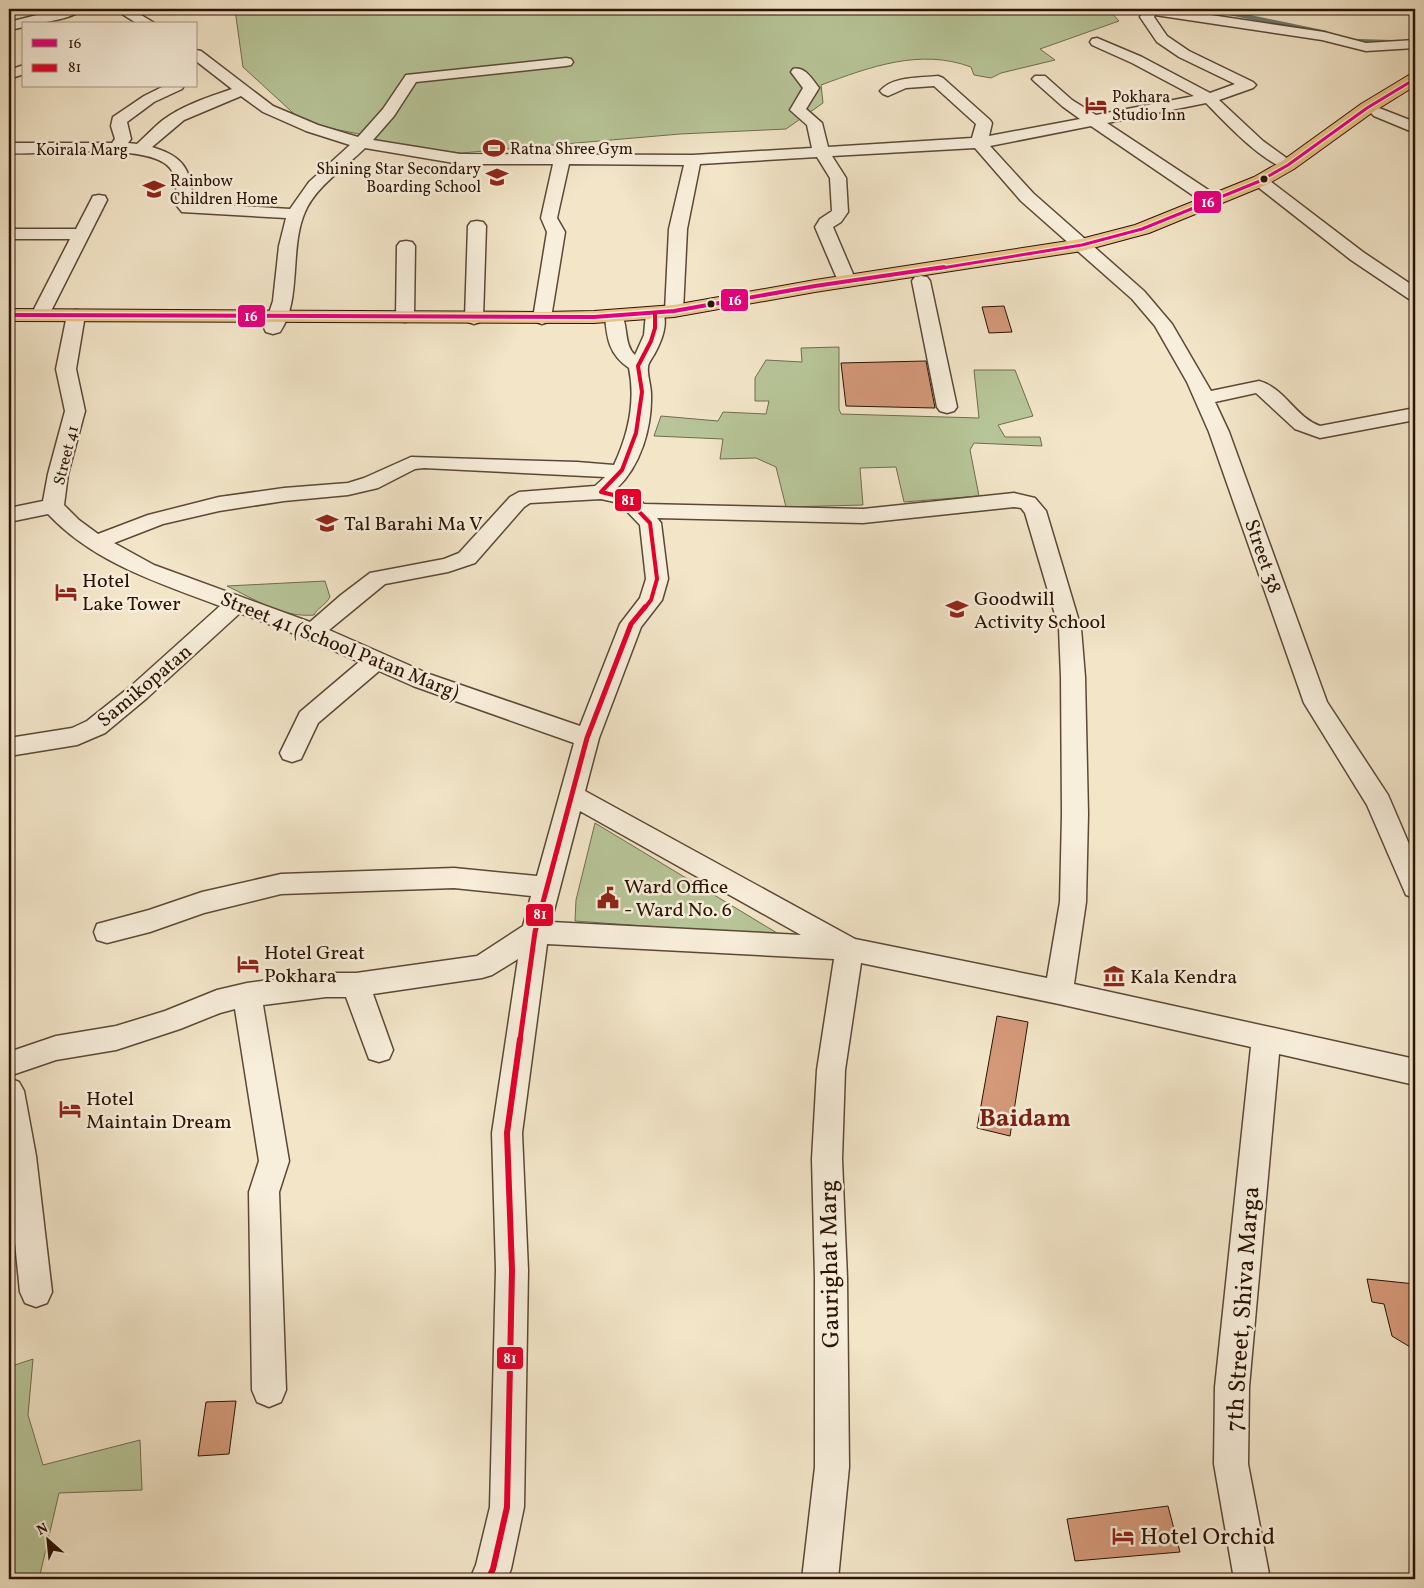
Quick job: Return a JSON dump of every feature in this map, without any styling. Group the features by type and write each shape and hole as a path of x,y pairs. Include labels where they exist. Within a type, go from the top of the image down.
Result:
{"main road":[{"path":"9,326 74,321 614,322 655,319 921,281 1151,235 1192,220 1265,183 1367,108 1415,79"},
{"path":"655,319 674,311 847,281 1087,249 1298,170 1379,113 1415,91"},
{"path":"9,315 40,315 74,321"},
{"path":"275,322 405,317 542,318 614,322"}],"street":[{"path":"26,22 75,9"},
{"path":"121,9 144,22"},
{"path":"198,57 211,74 243,90 268,109 312,128 362,143 460,159 693,160 979,143 1209,98 1248,85 1184,54 1162,39 1148,17 1151,9 1324,36 1366,47 1415,44"},
{"path":"9,26 22,23"},
{"path":"1096,42 1137,60 1209,98 1257,144 1288,165"},
{"path":"275,322 283,293 286,257 300,204 315,185 362,143 389,112 411,78 566,62"},
{"path":"9,75 22,70"},
{"path":"798,72 811,88 798,110 814,123 821,151 838,178 840,212 835,218 826,223 824,227 847,281"},
{"path":"1040,79 1067,103 1213,201"},
{"path":"888,91 903,84 938,81 984,123 979,143"},
{"path":"118,147 123,139 119,120 149,99 173,88"},
{"path":"141,150 170,122 204,104 243,90"},
{"path":"1379,113 1415,128"},
{"name":"Street 38","path":"979,143 1027,197 1138,295 1163,324 1204,398 1239,484 1316,703 1380,802 1415,888"},
{"name":"Koirala Marg","path":"9,148 38,150 118,147 141,150 167,156 177,165 182,178 185,206 188,208 296,214"},
{"path":"542,318 556,232 549,218 562,160"},
{"path":"674,311 678,229 693,160"},
{"path":"1265,183 1357,256 1415,295"},
{"path":"40,315 99,200"},
{"path":"474,318 477,226"},
{"path":"9,234 82,234"},
{"path":"405,317 406,246"},
{"path":"921,281 947,407"},
{"path":"638,366 649,348 655,319"},
{"name":"Street 41","path":"53,506 58,474 75,411 66,369 74,321"},
{"path":"601,492 621,472 634,440 641,408 642,380 638,366 624,356 614,322"},
{"path":"1204,398 1258,387 1267,392 1301,425 1320,432 1415,414"},
{"path":"96,543 122,530 199,507 348,489 371,483 411,463 577,468 621,472"},
{"path":"312,632 378,578 448,565 467,558 517,502 526,497 601,492 626,498 650,523 657,579 651,600 631,624 587,738 535,932 507,1133 512,1270 507,1507 493,1569 488,1579"},
{"path":"640,511 863,516 1014,500 1028,503 1035,511 1070,628 1073,677 1075,814 1073,902 1059,992"},
{"path":"9,515 53,506"},
{"name":"Street 41 (School Patan Marg)","path":"53,506 71,525 96,543 146,570 312,632 421,680 587,738"},
{"name":"Samikopatan","path":"9,747 77,736 96,727 139,692 237,603"},
{"path":"292,753 308,718 376,660"},
{"path":"572,795 849,949"},
{"path":"107,932 150,921 202,903 281,884 454,878 548,887"},
{"path":"9,1064 56,1048 116,1038 217,1002 247,995 326,985 356,985 482,967 535,932 849,949 1059,992 1415,1072"},
{"name":"Gaurighat Marg","path":"820,1579 832,1467 831,1278 827,1159 831,1070 849,949"},
{"path":"356,985 379,1050"},
{"path":"247,995 274,1161 264,1192 269,1390"},
{"name":"7th Street, Shiva Marga","path":"1252,1579 1231,1464 1232,1388 1266,1038"},
{"path":"9,1091 21,1156 36,1292"}],"green space":[{"path":"233,9 1108,9 1119,21 1040,49 1055,60 1001,73 991,78 974,75 971,67 933,59 895,62 858,72 821,85 823,103 786,129 680,134 461,153 385,145 359,134 304,123 243,67 236,17"},
{"path":"839,347 839,409 841,414 979,418 974,370 1015,370 1033,416 998,425 1005,437 1040,437 1042,446 974,443 970,450 979,496 904,502 896,467 860,468 863,505 786,507 776,467 756,458 720,459 723,439 654,436 661,416 718,421 723,412 766,414 769,401 755,401 755,378 766,360 802,362 801,348"},
{"path":"325,581 330,597 314,615 291,614 280,611 227,586"},
{"path":"595,823 782,936 575,921 576,900"},
{"path":"33,1359 28,1415 43,1465 140,1440 142,1490 59,1493 39,1579 9,1579 9,1367"}],"building":[{"path":"1004,306 1012,332 989,333 982,307"},
{"path":"926,361 935,408 846,406 841,363"},
{"path":"997,1016 1028,1022 1010,1136 977,1128"},
{"path":"1367,1279 1415,1284 1415,1350 1392,1336 1384,1304 1372,1302"},
{"path":"236,1401 229,1454 198,1456 206,1402"},
{"name":"Hotel Orchid","path":"1168,1506 1180,1552 1075,1561 1067,1519"}],"waterway":[{"path":"1211,9 1326,33"},
{"path":"1353,41 1415,43"}],"transit line":[{"name":"16","path":"9,315 594,317 674,311 815,286 1082,245 1142,229 1260,181 1288,165 1367,108 1415,79"},
{"name":"81","path":"488,1579 493,1569 507,1507 512,1270 507,1133 535,932 587,738 631,624 651,600 657,579 650,523 626,498 601,492 622,470 636,433 642,392 638,366 646,354 651,341 655,328 655,313"}],"place":[{"name":"Pokhara Studio Inn","path":"1096,105"},
{"name":"Ratna Shree Gym","path":"494,148"},
{"name":"Shining Star Secondary Boarding School","path":"497,177"},
{"name":"Rainbow Children Home","path":"154,189"},
{"name":"Tal Barahi Ma V","path":"327,523"},
{"name":"Hotel Lake Tower","path":"66,592"},
{"name":"Goodwill Activity School","path":"957,609"},
{"name":"Ward Office - Ward No. 6","path":"608,898"},
{"name":"Hotel Great Pokhara","path":"248,964"},
{"name":"Kala Kendra","path":"1114,976"},
{"name":"Hotel Maintain Dream","path":"70,1109"},
{"name":"Hotel Orchid","path":"1123,1536"}],"district":[{"name":"Baidam","path":"1025,1117"}]}
